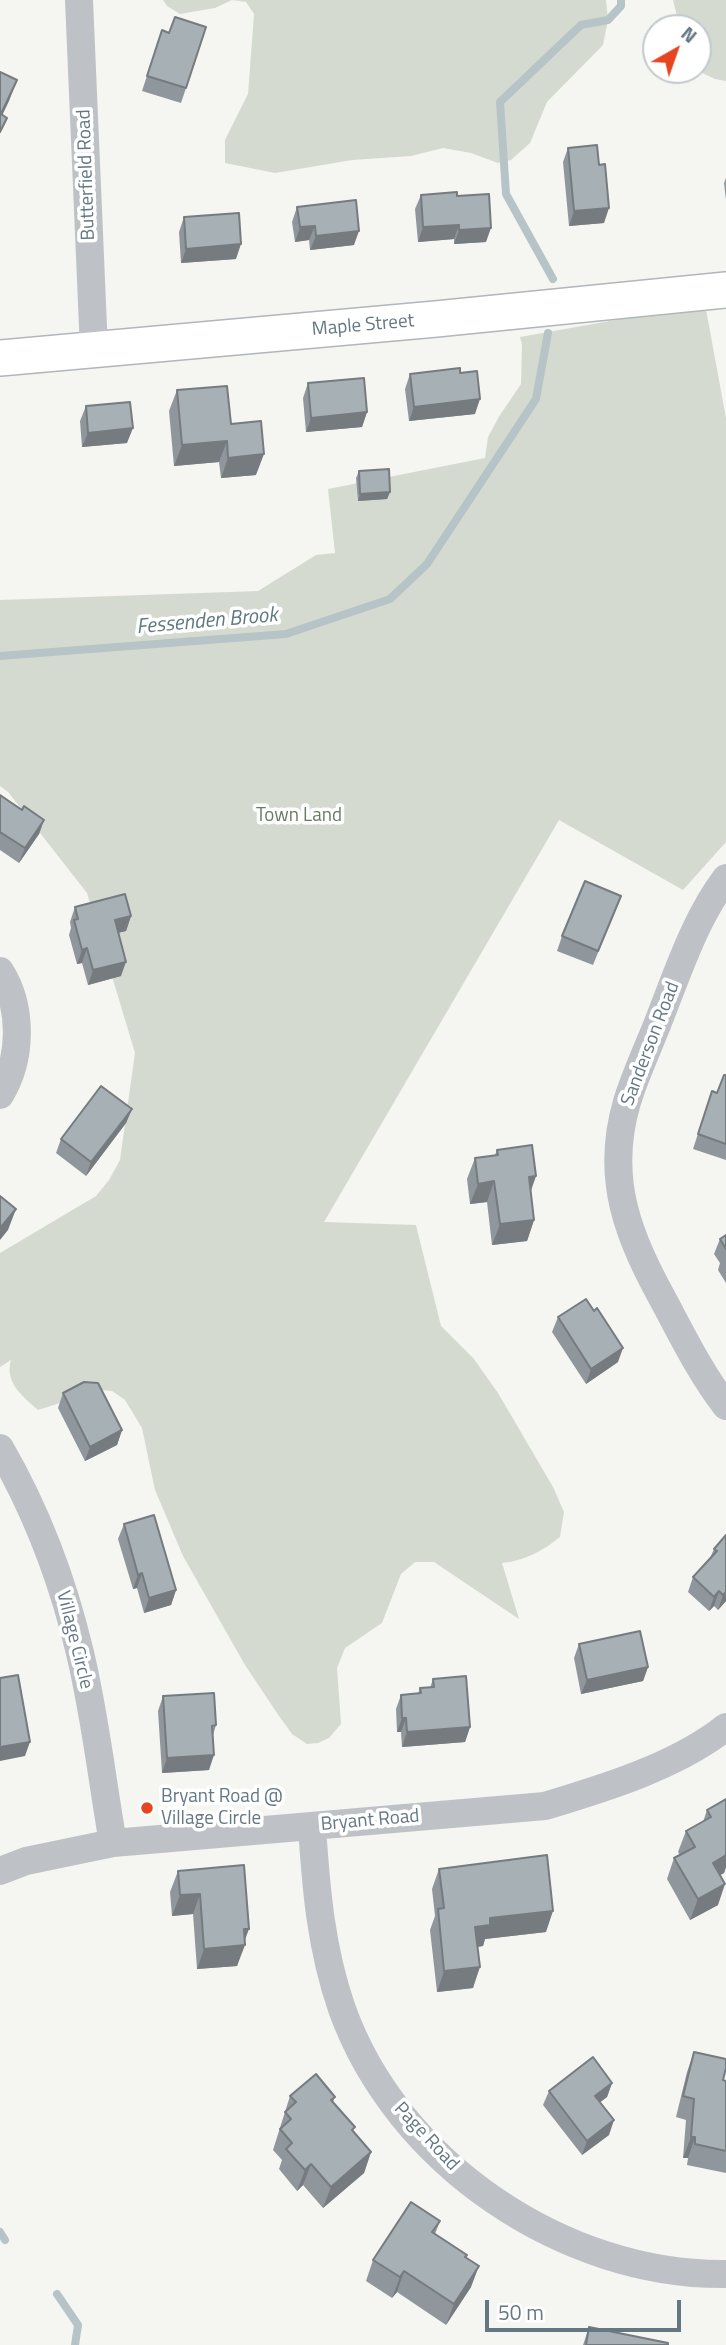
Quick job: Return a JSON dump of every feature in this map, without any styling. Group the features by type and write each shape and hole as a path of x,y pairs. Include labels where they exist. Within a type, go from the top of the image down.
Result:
{"main road":[{"name":"Maple Street","path":"0,358 603,304 726,290"}],"street":[{"name":"Butterfield Road","path":"79,0 94,350"},
{"name":"Sanderson Road","path":"726,878 693,934 627,1102 618,1164 627,1225 639,1255 697,1362 726,1406"},
{"path":"0,971 13,1003 17,1031 14,1060 0,1095"},
{"name":"Village Circle","path":"0,1448 42,1531 69,1611 81,1656 113,1843"},
{"name":"Bryant Road","path":"0,1871 26,1861 113,1843 545,1806 652,1768 707,1742 726,1727"},
{"name":"Page Road","path":"312,1826 320,1928 332,1981 343,2012 361,2052 383,2089 439,2156 473,2185 509,2209 586,2248 629,2262 670,2271 726,2274"}],"green space":[{"path":"163,0 232,0 215,8 180,14"},
{"path":"232,0 606,0 608,20 603,45 547,102 530,143 511,160 498,163 471,153 443,148 411,156 352,160 275,173 225,163 225,140 248,94 254,14 246,2"},
{"path":"673,0 726,0 726,81 712,78 712,14 676,14"},
{"name":"Town Land","path":"705,304 726,418 726,842 683,890 559,820 324,1222 416,1225 441,1326 474,1359 498,1393 553,1487 564,1512 560,1537 533,1554 502,1563 519,1619 434,1562 415,1562 401,1574 382,1623 345,1648 337,1668 341,1724 329,1738 307,1744 292,1734 245,1665 183,1556 155,1490 142,1428 125,1400 112,1391 100,1390 38,1410 16,1388 10,1375 11,1360 0,1367 0,1253 96,1196 109,1180 120,1160 135,1053 87,893 8,792 0,786 0,600 258,591 316,555 335,553 328,489 485,458 488,437 521,384 520,337"}],"building":[{"path":"175,17 206,27 186,88 147,76 162,30 169,33"},
{"path":"0,72 17,80 1,114 7,118 0,132"},
{"path":"597,145 599,165 605,164 609,208 574,211 568,148"},
{"path":"457,192 457,196 489,194 491,228 459,230 459,225 423,227 421,195"},
{"path":"356,200 359,231 316,236 315,226 300,227 297,207"},
{"path":"239,213 241,244 186,249 184,217"},
{"path":"460,368 460,373 477,371 480,399 414,407 410,374"},
{"path":"364,378 367,412 311,418 308,383"},
{"path":"227,386 231,424 261,421 264,454 228,458 227,441 182,445 177,390"},
{"path":"130,402 133,428 88,433 86,406"},
{"path":"389,469 390,492 360,494 359,471"},
{"path":"0,795 22,810 24,806 44,820 25,848 0,832"},
{"path":"585,881 621,896 598,951 562,936"},
{"path":"125,894 131,916 115,920 126,962 93,970 87,948 82,950 74,920 78,919 75,907"},
{"path":"724,1075 726,1144 698,1134 712,1091 717,1093"},
{"path":"101,1086 132,1109 91,1162 61,1139"},
{"path":"532,1145 536,1176 529,1177 534,1220 500,1224 494,1181 478,1184 475,1158 498,1155 497,1150"},
{"path":"0,1196 16,1209 0,1228"},
{"path":"726,1235 726,1249 720,1239"},
{"path":"586,1299 594,1311 597,1308 623,1348 591,1369 558,1317"},
{"path":"84,1382 98,1383 122,1430 90,1447 63,1393"},
{"path":"154,1515 176,1590 149,1598 142,1573 138,1575 124,1524"},
{"path":"726,1535 726,1592 723,1595 719,1591 714,1597 693,1577 717,1551 714,1549"},
{"path":"640,1631 648,1667 587,1680 579,1644"},
{"path":"18,1675 30,1742 0,1747 0,1678"},
{"path":"466,1676 470,1727 407,1732 406,1718 402,1718 401,1695 421,1693 420,1688 434,1687 433,1679"},
{"path":"214,1693 214,1755 167,1758 163,1696"},
{"path":"726,1799 726,1855 713,1863 725,1884 698,1899 674,1858 695,1847 686,1831 711,1817 707,1810"},
{"path":"547,1855 553,1911 490,1918 490,1925 475,1927 480,1967 444,1971 438,1909 444,1908 439,1869"},
{"path":"244,1865 249,1929 244,1929 245,1945 204,1949 200,1894 180,1895 178,1871"},
{"path":"694,2052 726,2059 723,2080 726,2081 726,2151 695,2144 695,2137 691,2137 694,2099 683,2096"},
{"path":"593,2057 612,2083 595,2096 614,2120 587,2141 549,2091"},
{"path":"316,2074 335,2097 331,2100 355,2127 352,2130 371,2152 331,2187 311,2164 305,2170 286,2149 292,2143 280,2129 291,2119 285,2112 296,2102 290,2096"},
{"path":"411,2202 440,2221 432,2232 479,2266 454,2304 404,2271 400,2277 373,2260"},
{"path":"589,2327 668,2343 668,2345 586,2345"}],"waterway":[{"name":"Fessenden Brook","path":"553,279 506,194 500,102 581,25 608,20 621,6 621,0"},
{"name":"Fessenden Brook","path":"0,656 286,634 390,599 427,564 536,399 548,333"},
{"path":"0,2232 5,2240"},
{"path":"57,2294 78,2325 75,2345"}],"place":[{"name":"Bryant Road @ Village Circle","path":"147,1808"}]}
